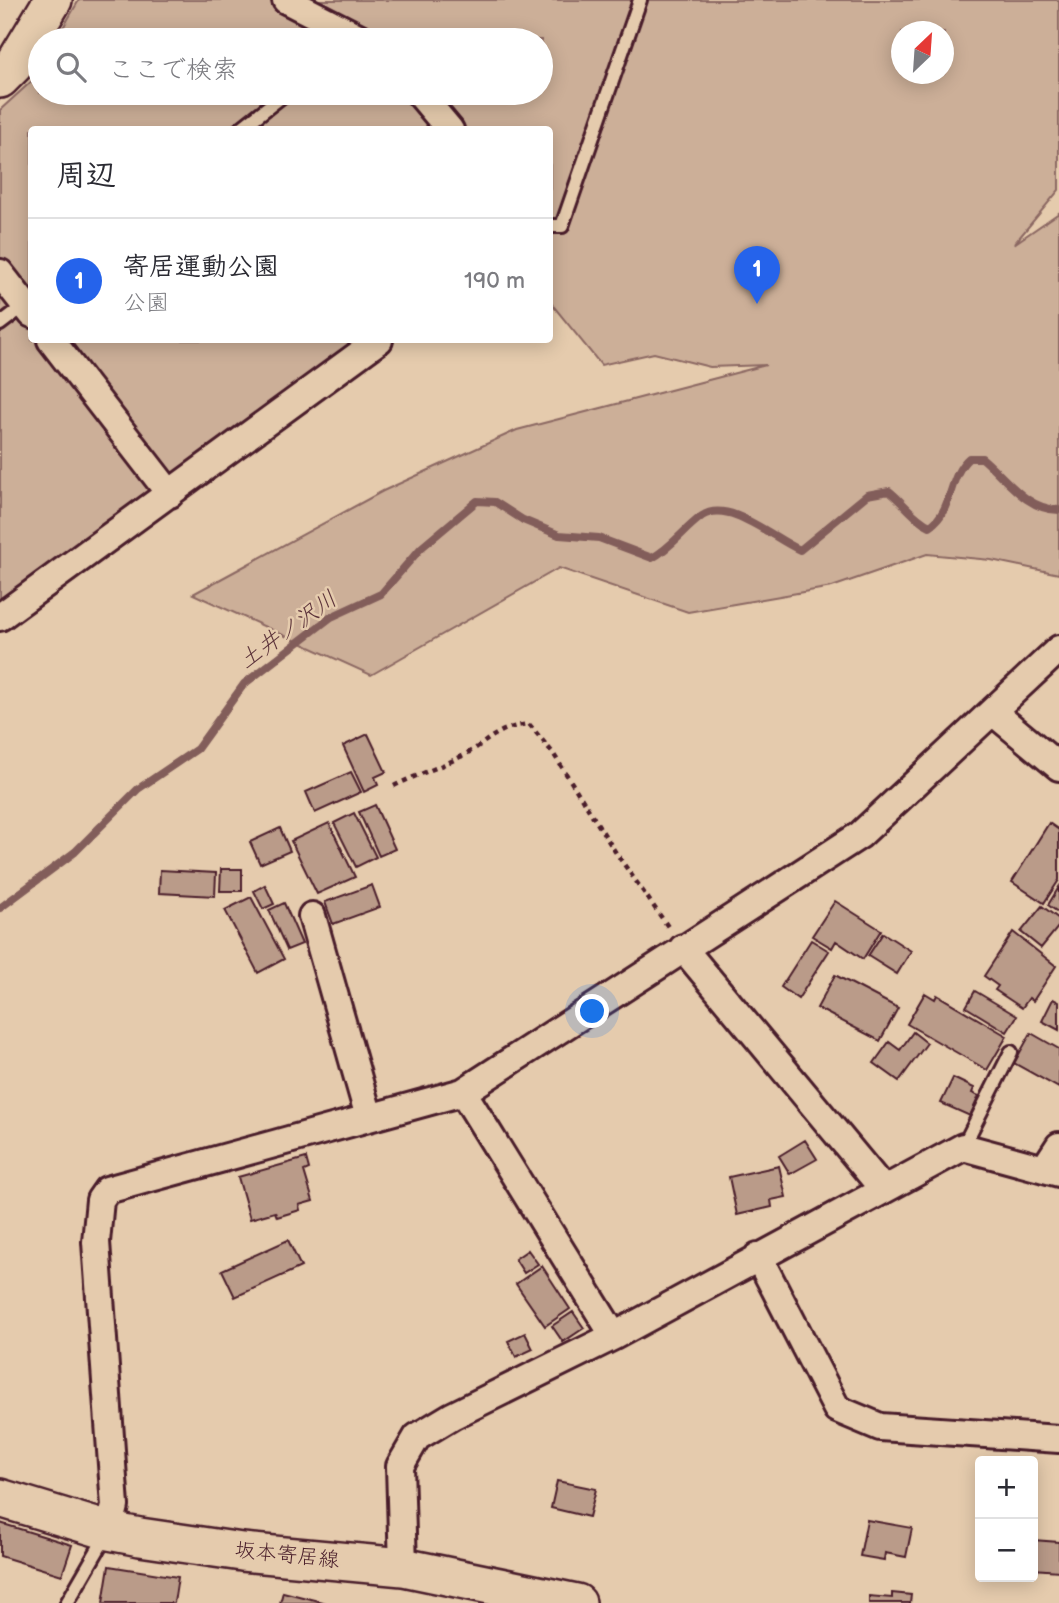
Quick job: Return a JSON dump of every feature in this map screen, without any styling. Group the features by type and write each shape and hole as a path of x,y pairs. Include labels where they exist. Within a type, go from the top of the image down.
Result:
{"main road":[{"path":"36,28 53,0"},
{"path":"0,79 14,65 28,42"},
{"name":"坂本寄居線","path":"0,1498 109,1531 242,1552 403,1567 577,1603"}],"street":[{"path":"286,0 341,28"},
{"path":"429,105 447,126"},
{"path":"0,272 27,303"},
{"path":"53,343 170,494"},
{"path":"0,617 375,343"},
{"path":"109,1531 115,1506 96,1242 100,1200 107,1190 463,1091 860,835 1059,649"},
{"path":"993,712 1059,767"},
{"path":"312,916 369,1117"},
{"path":"683,948 883,1189"},
{"path":"463,1091 614,1336"},
{"path":"403,1567 400,1466 417,1437 452,1416 614,1336 963,1147 1052,1171 1059,1146"},
{"path":"758,1256 837,1409 880,1427 1059,1439"}],"lane":[{"path":"553,226 562,226 640,0"},
{"path":"244,126 271,105"},
{"path":"0,324 27,303"},
{"path":"963,1147 1011,1052"},
{"path":"67,1603 109,1531"}],"path":[{"path":"394,786 423,771 461,757 507,727 529,724 553,753 616,853 683,948"}],"shaded area":[{"path":"79,0 1059,0 1059,190 1014,244 1059,213 1059,574 991,560 927,554 832,587 688,612 559,568 371,675 193,594 383,491 517,430 766,365 710,367 654,353 601,365 553,306 553,126 28,126 28,343 365,343 0,605 0,110 28,84 28,105 553,105 553,28 63,28"}],"building":[{"path":"368,734 386,772 375,777 378,785 364,792 343,746"},
{"path":"351,772 361,792 315,813 306,792"},
{"path":"375,805 395,849 379,856 359,812"},
{"path":"354,813 376,857 356,867 334,823"},
{"path":"329,823 355,877 317,894 291,841"},
{"path":"1049,823 1059,830 1059,880 1044,903 1012,882"},
{"path":"280,828 290,851 260,864 250,842"},
{"path":"221,869 242,869 242,891 220,891"},
{"path":"160,870 216,873 215,896 159,893"},
{"path":"265,885 274,904 263,909 254,891"},
{"path":"372,885 380,907 333,924 325,902"},
{"path":"1059,887 1059,913 1048,905"},
{"path":"251,897 284,959 258,973 225,910"},
{"path":"835,901 881,930 863,959 836,941 832,948 812,936"},
{"path":"284,903 302,944 287,950 269,910"},
{"path":"1042,906 1059,919 1059,926 1041,948 1021,932"},
{"path":"1013,932 1056,966 1033,1001 1029,998 1022,1008 995,990 998,986 984,976"},
{"path":"883,933 911,951 897,974 868,956"},
{"path":"811,940 829,951 798,999 781,987"},
{"path":"835,975 898,1008 880,1041 817,1008"},
{"path":"975,991 1017,1016 1007,1032 966,1007"},
{"path":"925,993 935,999 937,995 1007,1036 987,1070 907,1024"},
{"path":"1053,999 1059,1002 1059,1030 1042,1021"},
{"path":"913,1032 927,1043 899,1081 874,1063 889,1042 900,1050"},
{"path":"1031,1033 1059,1049 1059,1088 1014,1063"},
{"path":"953,1078 974,1088 972,1093 979,1096 970,1116 941,1103"},
{"path":"805,1140 817,1159 790,1174 779,1156"},
{"path":"306,1158 309,1169 304,1171 313,1201 299,1205 300,1210 277,1217 275,1212 250,1219 238,1177"},
{"path":"779,1166 786,1197 771,1200 772,1207 737,1215 729,1177"},
{"path":"288,1240 301,1267 235,1297 222,1270"},
{"path":"528,1250 538,1264 524,1273 515,1259"},
{"path":"542,1266 570,1309 545,1326 516,1284"},
{"path":"573,1312 584,1328 563,1342 552,1326"},
{"path":"525,1333 533,1349 516,1357 508,1341"},
{"path":"557,1481 596,1489 589,1517 551,1508"},
{"path":"867,1520 912,1528 906,1557 885,1553 884,1560 860,1556"},
{"path":"0,1523 72,1545 62,1575 0,1556"},
{"path":"1038,1540 1059,1542 1059,1571 1038,1569"},
{"path":"109,1566 178,1577 174,1603 103,1603"},
{"path":"283,1592 326,1603 280,1603"},
{"path":"892,1593 911,1595 910,1603 869,1603 869,1596 892,1598"}],"waterway":[{"name":"土井ノ沢川","path":"0,908 75,852 138,789 197,749 244,684 331,617 381,594 421,548 477,501 495,502 523,520 559,535 599,538 652,558 666,549 702,516 713,512 738,516 800,550 867,495 889,491 930,526 943,512 957,474 969,458 982,458 1017,492 1036,505 1059,510"}],"place":[{"name":"寄居運動公園","path":"757,304"}]}
